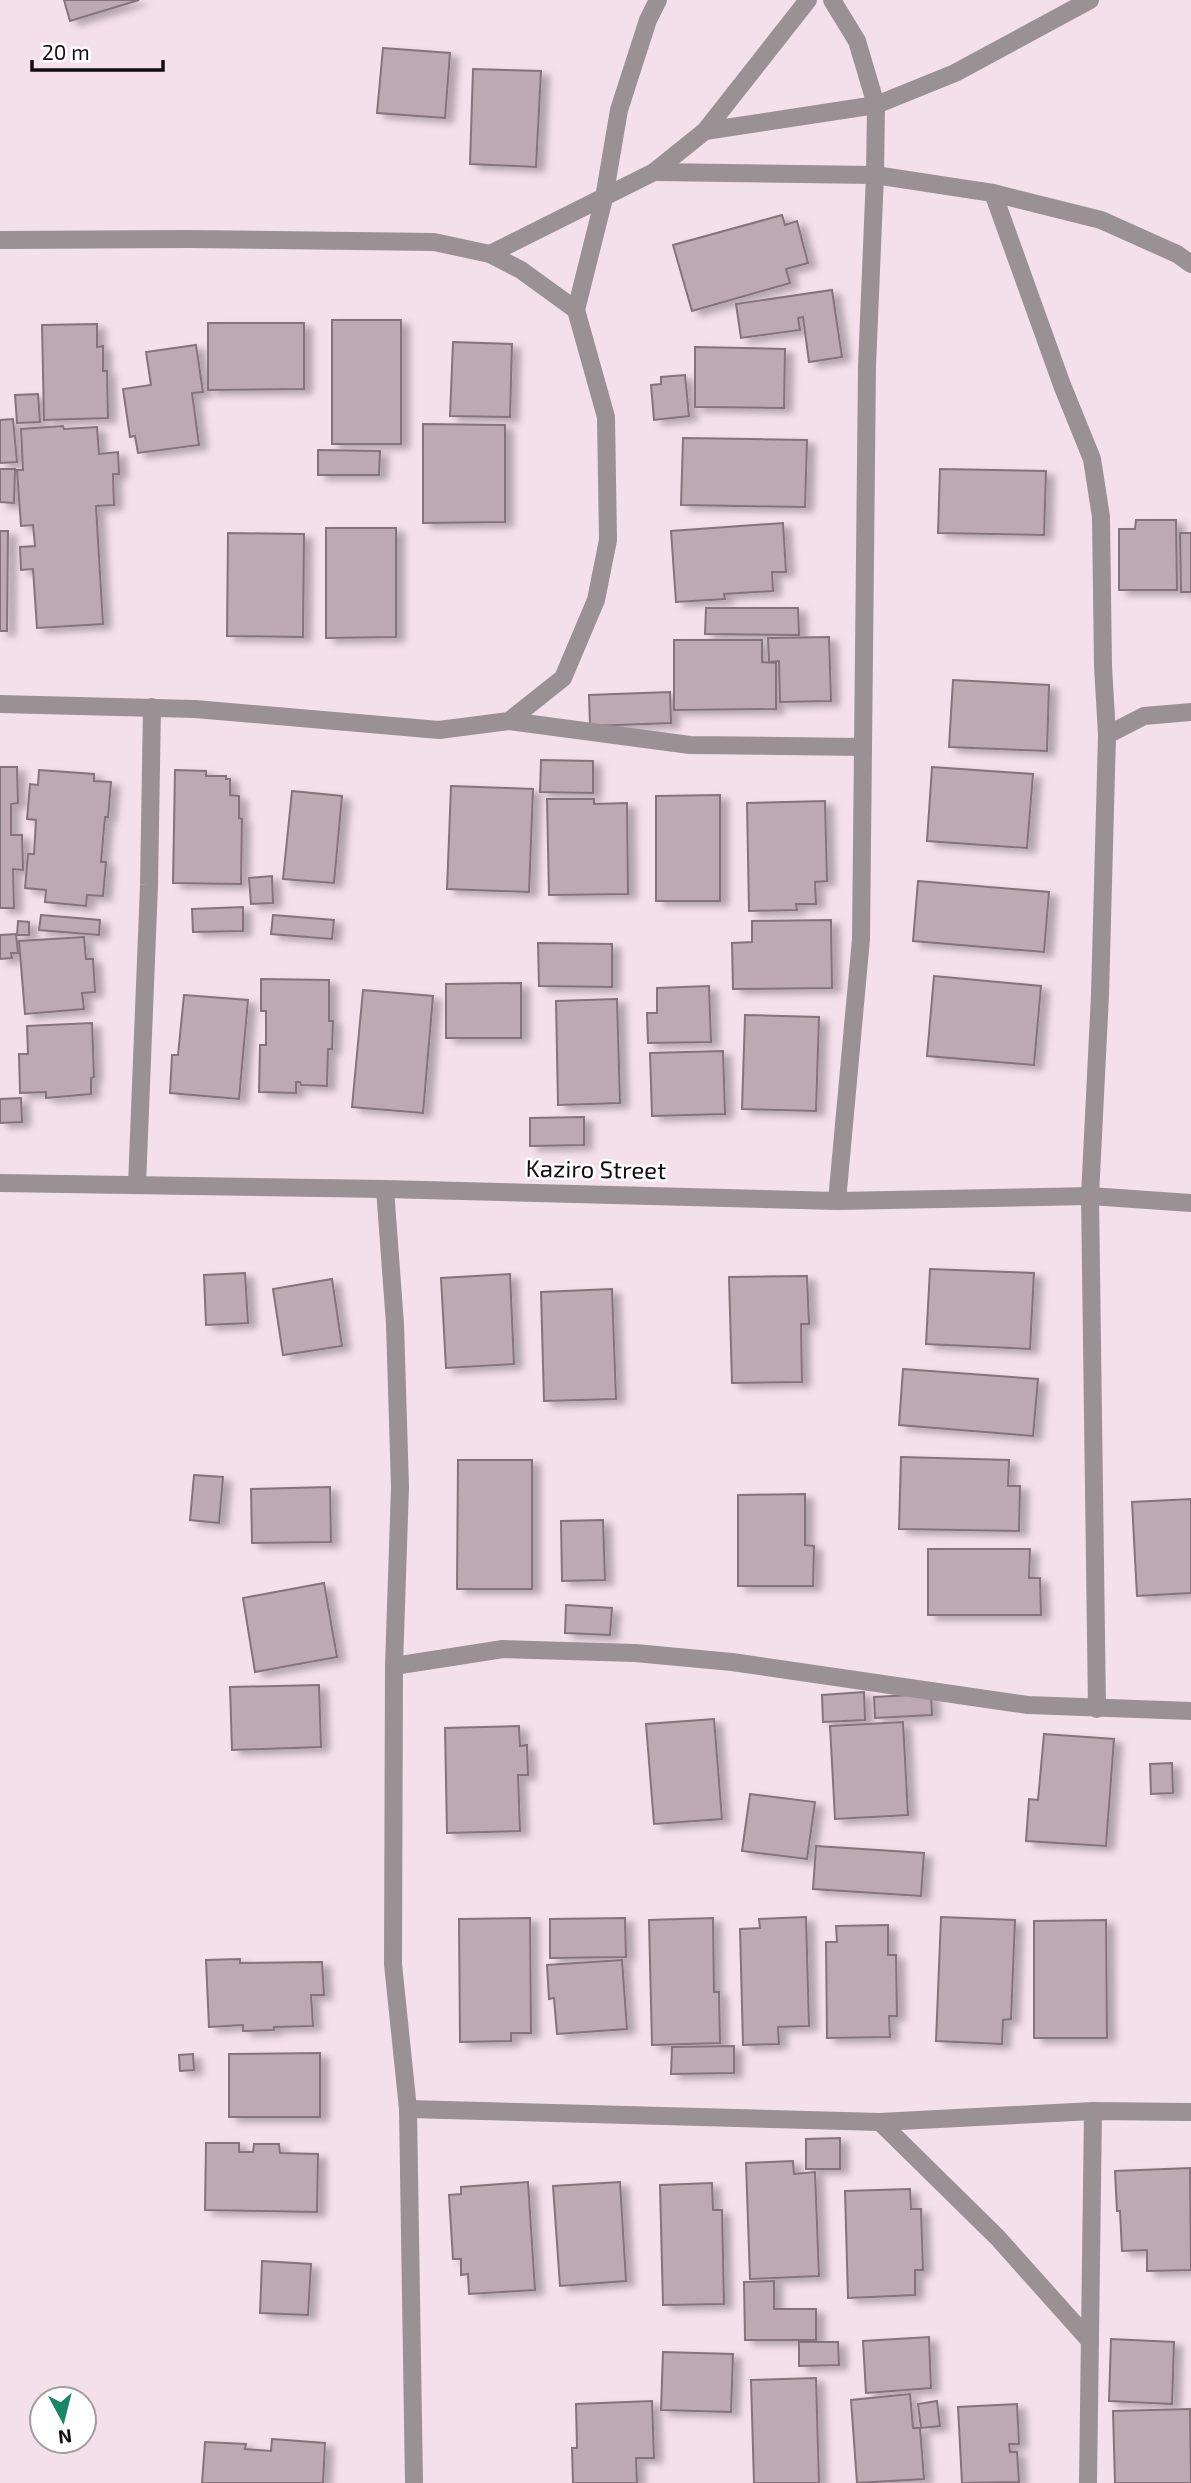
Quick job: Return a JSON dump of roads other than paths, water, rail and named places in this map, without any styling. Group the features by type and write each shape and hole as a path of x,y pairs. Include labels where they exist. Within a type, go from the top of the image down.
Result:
{"street":[{"path":"509,721 563,678 596,600 608,540 606,417 576,310 604,198 619,110 648,20 658,0"},
{"path":"490,254 654,172 705,131 808,0"},
{"path":"832,0 858,41 876,105 876,175 867,366 861,939 838,1201"},
{"path":"705,131 876,105 955,73 1090,0"},
{"path":"654,172 876,175 993,193 1101,220 1177,254 1191,264"},
{"path":"993,193 1062,385 1092,459 1101,517 1103,666 1107,735 1100,995 1090,1196 1097,1709"},
{"path":"0,240 434,242 490,254 521,270 576,310"},
{"path":"0,704 152,707 439,730 509,721 690,746 863,747"},
{"path":"137,1185 149,885 152,707"},
{"path":"1107,735 1144,716 1191,712"},
{"name":"Kaziro Street","path":"0,1183 385,1189 838,1201 1090,1196 1191,1203"},
{"path":"385,1189 395,1324 400,1487 394,1666 393,1964 408,2109 414,2483"},
{"path":"394,1666 503,1649 635,1653 732,1662 1028,1705 1191,1711"},
{"path":"408,2109 880,2122 1093,2110 1191,2112"},
{"path":"1088,2483 1093,2110"},
{"path":"880,2122 998,2238 1090,2341"}]}
